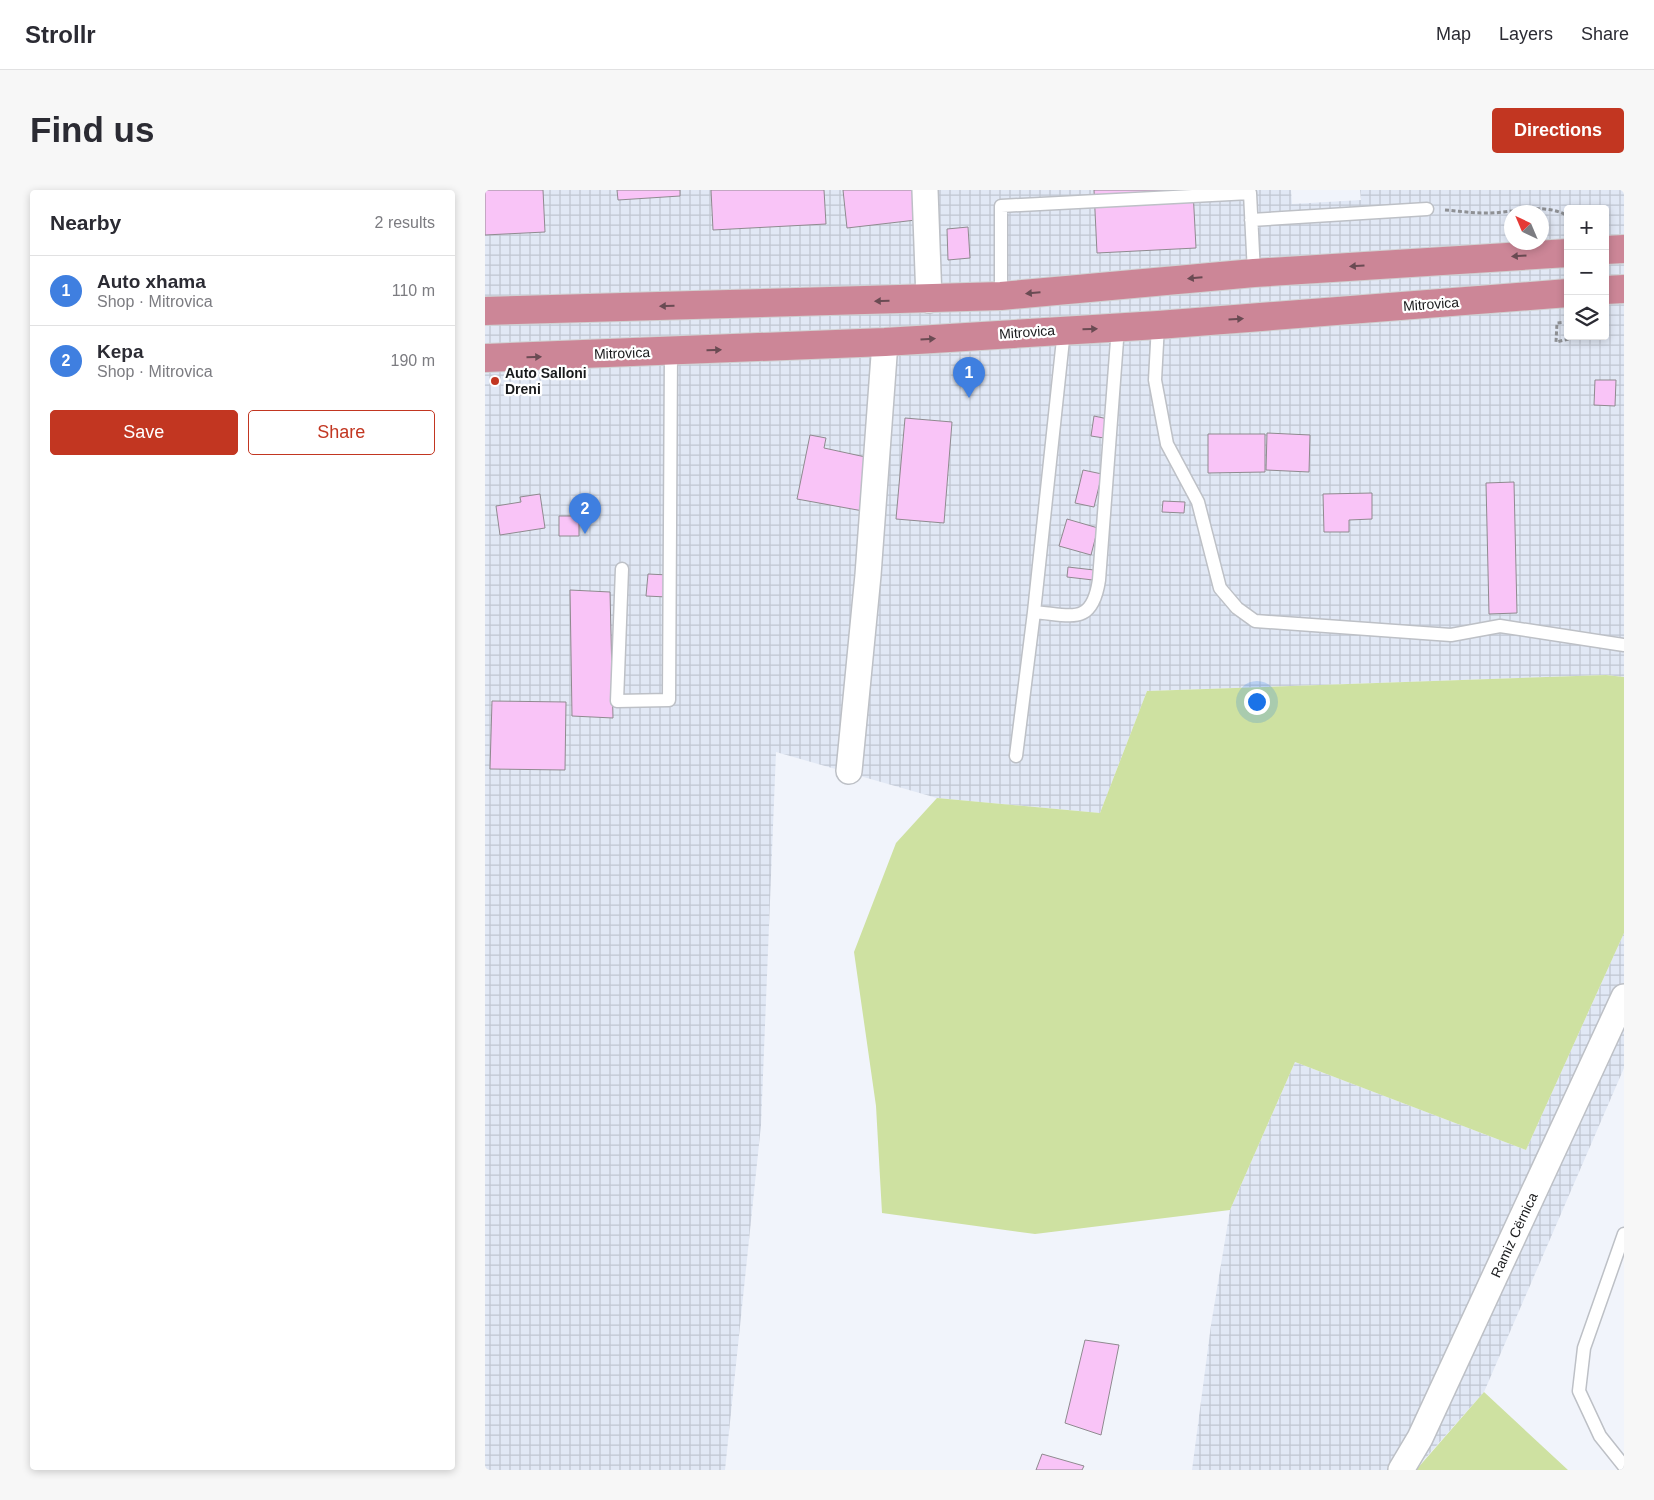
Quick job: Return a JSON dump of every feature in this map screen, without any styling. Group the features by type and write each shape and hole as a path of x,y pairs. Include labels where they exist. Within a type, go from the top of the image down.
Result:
{"highway":[{"path":"1609,250 1624,249"},
{"path":"485,311 929,300 1001,296 1254,273 1564,253"},
{"path":"1609,290 1624,289"},
{"name":"Mitrovica","path":"485,358 885,342 1158,325 1564,293"}],"street":[{"path":"925,190 929,300"},
{"path":"849,771 868,575 885,342"},
{"name":"Ramiz Cërnica","path":"1401,1470 1420,1438 1624,997"}],"lane":[{"path":"1001,296 1001,206 1250,193 1254,273"},
{"path":"1251,220 1427,209"},
{"path":"1158,325 1155,380 1167,444 1198,502 1219,588 1237,608 1255,621 1451,635 1500,626 1624,645"},
{"path":"1034,612 1076,616 1089,610 1096,599 1118,327"},
{"path":"1016,756 1034,612 1064,330"},
{"path":"622,569 617,701 669,700 671,351"},
{"path":"1624,1234 1584,1348 1579,1391 1600,1436 1624,1466"}],"path":[{"path":"1427,209 1485,213 1521,209 1556,209 1564,214"},
{"path":"1564,322 1557,322 1556,342 1564,340"}],"shaded area":[{"path":"485,190 1291,190 1292,204 1361,200 1360,190 1624,190 1624,677 1606,675 1147,691 1100,813 937,798 776,752 761,1125 725,1470 485,1470"},
{"path":"1624,933 1624,1068 1484,1392 1415,1470 1192,1470 1211,1325 1230,1210 1295,1062 1526,1150"}],"green space":[{"path":"1606,675 1624,677 1624,933 1526,1150 1295,1062 1230,1210 1035,1234 882,1213 876,1106 854,952 896,843 937,798 1100,813 1147,691"},
{"path":"1484,1392 1568,1470 1416,1470"}],"building":[{"path":"485,190 543,190 545,232 485,235"},
{"path":"617,190 680,190 680,196 618,200"},
{"path":"711,190 824,190 826,224 713,230"},
{"path":"843,190 913,190 916,220 847,228"},
{"path":"1094,190 1193,190 1196,248 1097,253"},
{"path":"968,227 970,258 948,260 947,229"},
{"path":"1595,380 1616,380 1615,406 1594,405"},
{"path":"1094,416 1108,419 1104,438 1091,436"},
{"path":"905,418 952,422 944,523 896,519"},
{"path":"1267,433 1310,435 1309,472 1266,470"},
{"path":"1208,434 1265,434 1265,472 1208,473"},
{"path":"810,435 826,438 824,448 870,458 863,511 797,499"},
{"path":"1083,470 1102,474 1094,507 1075,503"},
{"path":"1514,482 1517,613 1489,614 1486,483"},
{"path":"1372,493 1372,519 1349,520 1349,532 1324,532 1323,494"},
{"path":"540,494 545,528 500,535 496,506 521,502 520,497"},
{"path":"1163,501 1185,502 1184,513 1162,512"},
{"path":"559,516 579,516 579,536 559,536"},
{"path":"1067,519 1098,528 1091,555 1059,546"},
{"path":"1068,567 1094,570 1093,580 1067,577"},
{"path":"648,574 668,575 667,597 646,596"},
{"path":"570,590 610,592 613,718 572,716"},
{"path":"492,701 566,702 565,770 490,769"},
{"path":"1085,1340 1119,1345 1101,1435 1065,1423"},
{"path":"1042,1454 1084,1466 1082,1470 1036,1470"}],"place":[{"name":"Auto Salloni Dreni","path":"495,381"},
{"name":"Auto xhama","path":"969,398"},
{"name":"Kepa","path":"585,534"}]}
